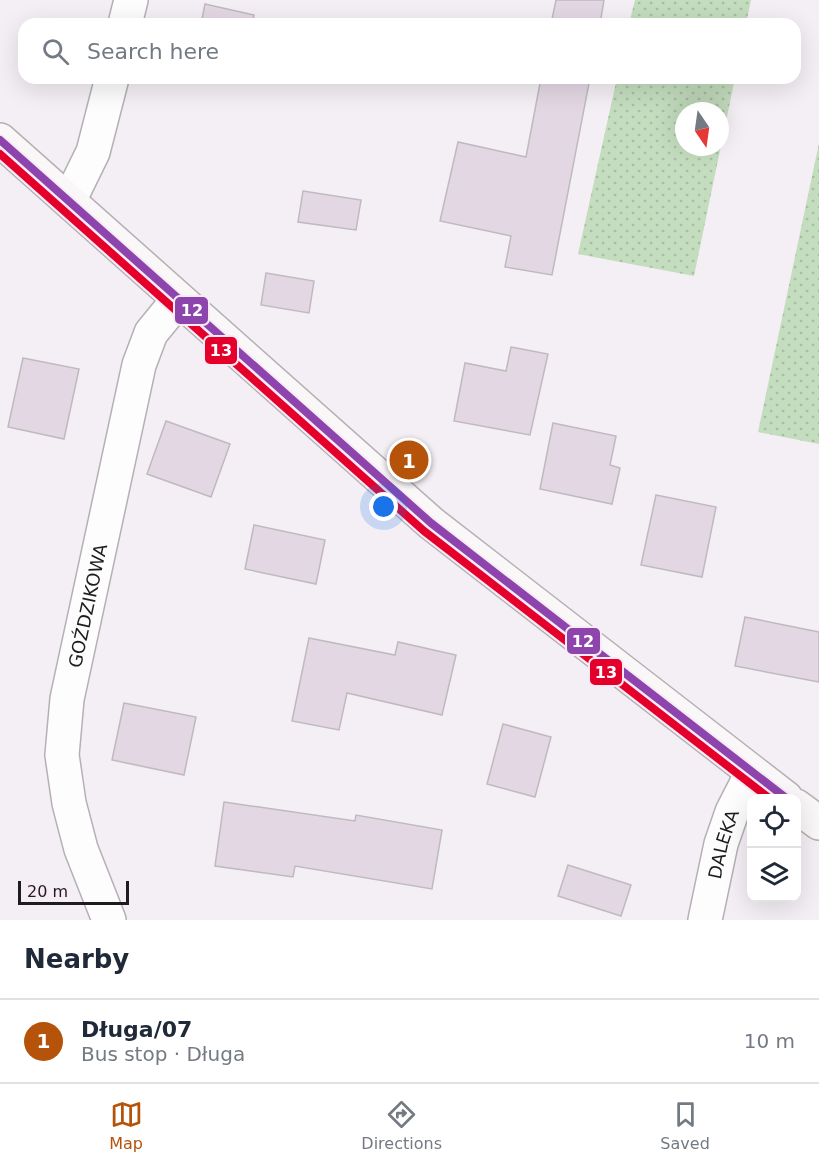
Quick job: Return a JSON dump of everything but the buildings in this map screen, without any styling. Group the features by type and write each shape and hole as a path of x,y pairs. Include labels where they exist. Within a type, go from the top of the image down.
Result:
{"street":[{"path":"126,18 131,0"},
{"path":"69,201 93,152 110,84"},
{"path":"0,141 431,523 781,794"},
{"name":"GOŹDZIKOWA","path":"109,920 81,849 69,803 62,754 67,699 139,365 151,333 178,300"},
{"name":"DALEKA","path":"705,920 721,844 732,812 752,773"},
{"path":"801,810 819,823"}],"green space":[{"path":"635,0 751,0 747,18 630,18"},
{"path":"616,84 734,84 729,107 729,102 675,102 675,156 719,156 694,276 578,254"},
{"path":"819,143 819,444 758,432"}],"transit line":[{"name":"12","path":"0,140 431,523 781,794"},
{"name":"13","path":"0,154 424,531 764,794"}],"place":[{"name":"Długa/07","path":"409,460"}]}
